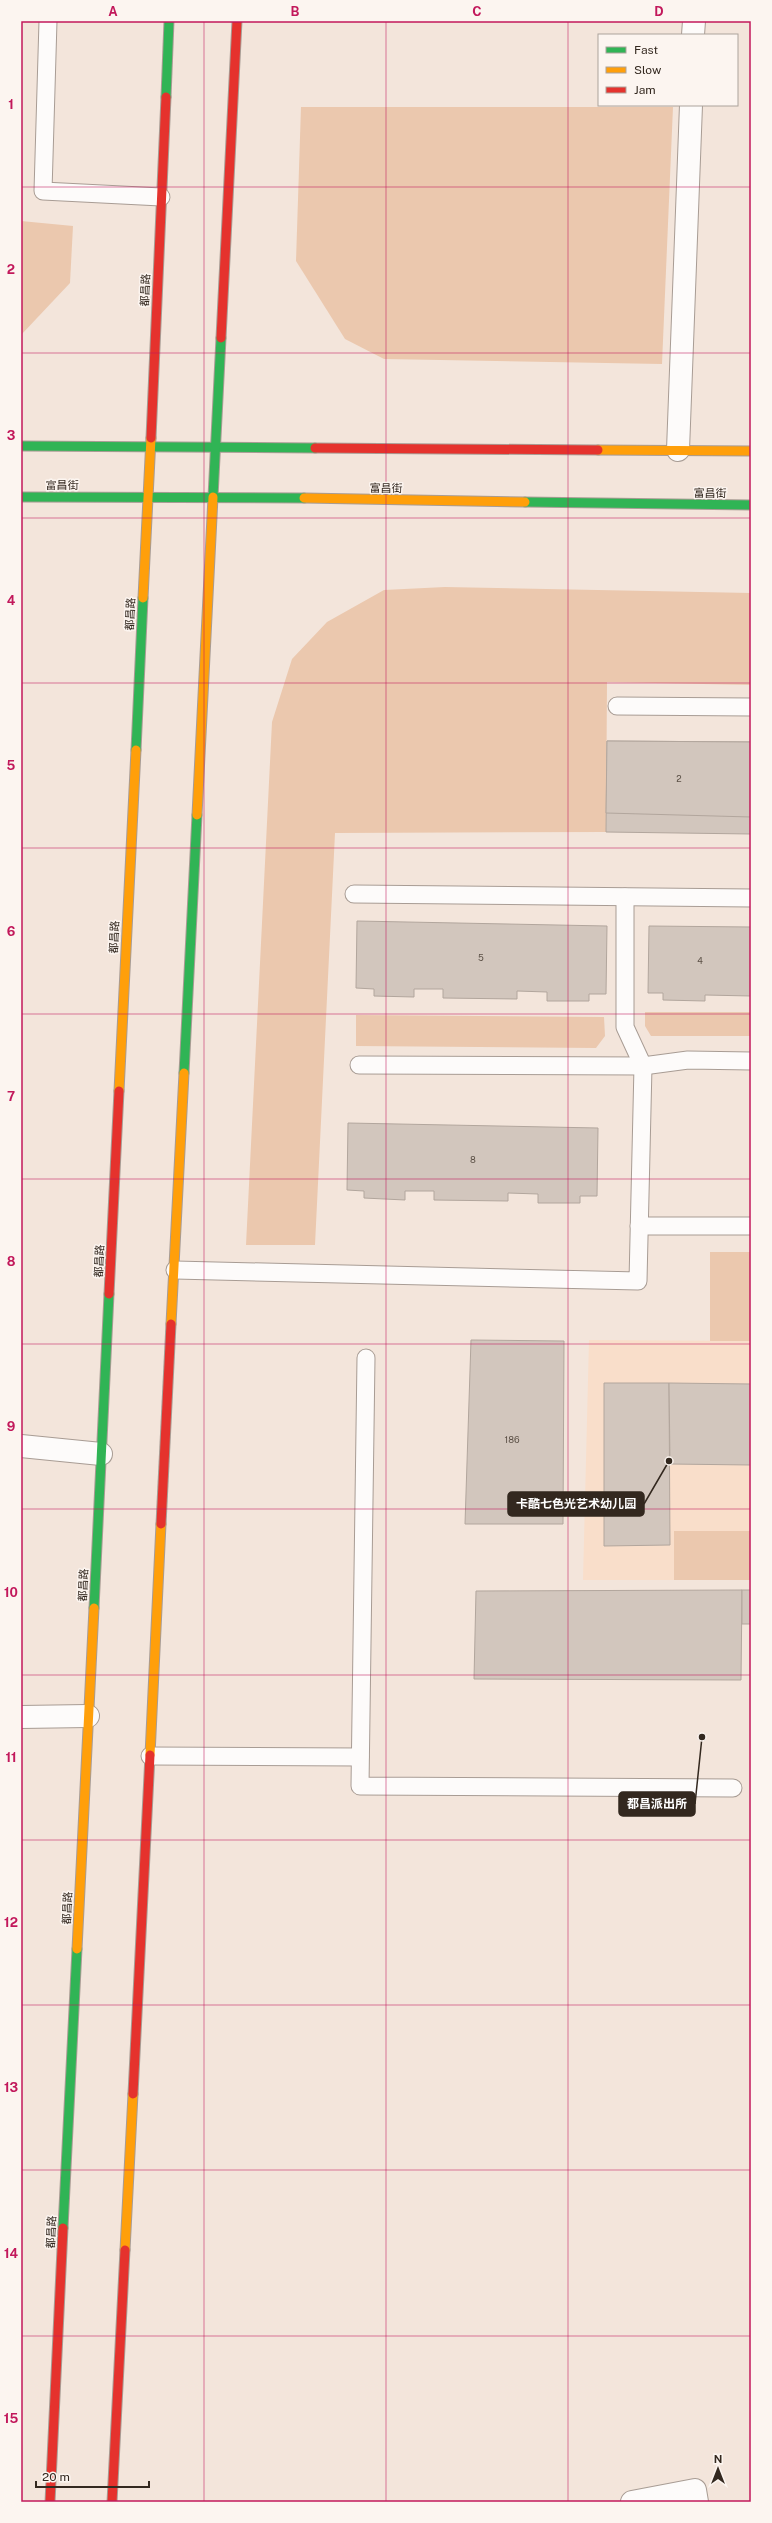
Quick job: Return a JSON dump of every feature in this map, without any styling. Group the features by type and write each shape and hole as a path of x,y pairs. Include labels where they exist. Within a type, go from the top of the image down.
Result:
{"main road":[{"name":"都昌路","path":"50,2502 148,496 169,21"},
{"path":"112,2502 215,497 237,21"},
{"path":"21,446 150,445 217,447 751,451"},
{"name":"富昌街","path":"21,497 148,496 751,505"}],"street":[{"path":"694,21 694,34"},
{"path":"678,450 691,106"},
{"path":"21,1446 101,1454"},
{"path":"21,1717 88,1716"},
{"path":"632,2502 696,2496"}],"lane":[{"path":"48,21 43,191 161,197"},
{"path":"617,706 751,707"},
{"path":"354,894 751,898"},
{"path":"175,1270 638,1281 643,1066 625,1027 625,897"},
{"path":"359,1065 643,1066 688,1060 751,1061"},
{"path":"639,1226 751,1226"},
{"path":"366,1358 360,1786 733,1788"},
{"path":"150,1756 360,1757"}],"shaded area":[{"path":"301,107 673,107 662,364 384,359 345,339 296,261"},
{"path":"21,221 73,226 70,283 21,335"},
{"path":"445,587 751,593 751,685 607,682 606,832 335,833 315,1245 246,1245 272,722 292,659 327,622 384,590"},
{"path":"645,1012 751,1012 751,1036 651,1036 645,1026"},
{"path":"356,1015 604,1017 605,1036 596,1048 356,1046"},
{"path":"710,1252 751,1252 751,1341 710,1341"},
{"path":"589,1340 751,1341 751,1580 583,1580"},
{"path":"674,1531 751,1531 751,1580 674,1580"}],"building":[{"path":"607,741 751,742 751,834 606,832"},
{"path":"607,741 751,742 751,817 606,813"},
{"path":"357,921 607,926 606,994 589,994 589,1001 547,1001 547,992 517,991 517,999 443,998 443,989 414,989 414,997 374,996 374,989 356,988"},
{"path":"649,926 751,927 751,996 705,995 705,1001 663,1000 663,993 648,993"},
{"path":"348,1123 598,1128 597,1196 580,1196 580,1203 538,1203 538,1194 508,1193 508,1201 434,1200 434,1191 405,1191 405,1200 364,1198 364,1191 347,1190"},
{"path":"471,1340 564,1341 563,1524 465,1524"},
{"path":"604,1383 669,1383 670,1545 604,1546"},
{"path":"669,1383 751,1384 751,1465 670,1464"},
{"path":"742,1590 741,1680 474,1679 476,1591"},
{"path":"742,1590 751,1590 751,1624 742,1624"}],"traffic: fast":[{"path":"166,97 169,21"},
{"path":"213,497 221,338"},
{"path":"21,446 315,448"},
{"path":"21,497 304,498"},
{"path":"525,502 751,505"},
{"path":"136,750 143,598"},
{"path":"184,1073 197,815"},
{"path":"94,1608 109,1294"},
{"path":"63,2228 77,1949"}],"traffic: slow":[{"path":"143,598 151,438"},
{"path":"598,450 751,451"},
{"path":"197,815 213,497"},
{"path":"304,498 525,502"},
{"path":"119,1091 136,750"},
{"path":"171,1324 184,1073"},
{"path":"150,1755 161,1524"},
{"path":"77,1949 94,1608"},
{"path":"125,2250 133,2094"}],"traffic: jam":[{"path":"221,338 237,21"},
{"path":"151,438 166,97"},
{"path":"315,448 598,450"},
{"path":"109,1294 119,1091"},
{"path":"161,1524 171,1324"},
{"path":"133,2094 150,1755"},
{"path":"50,2502 63,2228"},
{"path":"112,2502 125,2250"}],"place":[{"name":"卡酷七色光艺术幼儿园","path":"669,1461"},
{"name":"都昌派出所","path":"702,1737"}]}
